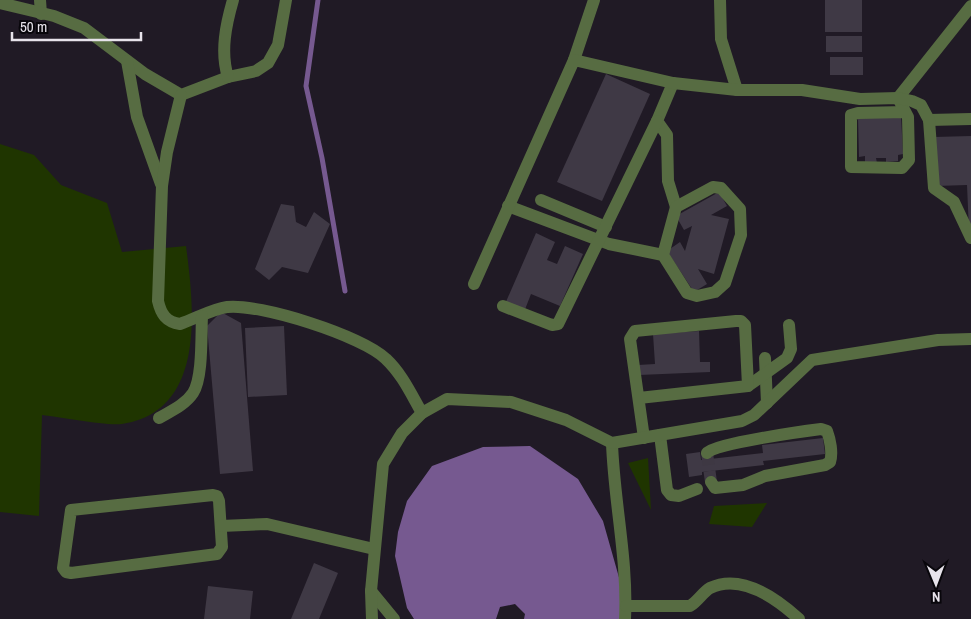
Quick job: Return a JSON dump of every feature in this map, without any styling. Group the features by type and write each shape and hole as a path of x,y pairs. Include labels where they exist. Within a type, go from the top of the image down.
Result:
{"street":[{"path":"40,0 42,14"},
{"path":"228,77 225,68 224,44 233,0"},
{"path":"181,95 228,77 256,71 268,63 278,45 286,0"},
{"path":"474,284 574,60 594,0"},
{"path":"720,0 721,39 737,90"},
{"path":"0,3 84,28 127,61 181,95"},
{"path":"898,98 971,6"},
{"path":"574,60 673,83 737,90 802,90 864,99 898,98 921,105 929,120 934,188 954,202 971,236"},
{"path":"127,61 137,117 162,186"},
{"path":"503,306 552,325 558,324 600,241 673,83"},
{"path":"181,95 167,152 162,186 158,301 160,310 172,323 180,324 226,307 264,309 369,347 386,358 404,379 422,413"},
{"path":"898,98 905,112 909,128 909,160 902,168 854,169 849,164 851,116 858,112 905,112"},
{"path":"858,112 864,99"},
{"path":"929,120 971,120"},
{"path":"657,121 668,135 668,181 676,207 663,256"},
{"path":"508,206 600,241 663,256 687,293 697,296 715,292 725,283 741,235 740,209 721,188 714,186 676,207"},
{"path":"541,200 606,227"},
{"path":"159,418 180,406 194,392 199,373 202,316"},
{"path":"644,438 630,339 635,331 741,321 745,325 748,386"},
{"path":"639,398 748,386 782,363 790,354 789,325"},
{"path":"372,619 371,591 383,464 402,432 422,413 447,399 511,402 566,420 612,443 738,421 754,415 812,360 938,340 971,339"},
{"path":"765,358 767,403"},
{"path":"738,421 741,442"},
{"path":"707,453 711,449 741,442 821,429 827,430 832,456 830,462 825,465 766,476 743,486 716,488 711,482"},
{"path":"660,435 667,490 671,495 680,496 697,488"},
{"path":"612,443 626,606 625,619"},
{"path":"213,495 217,496 220,501 221,526 222,548 217,554 70,573 66,572 63,568 69,515 71,510 77,508 213,495"},
{"path":"221,526 267,524 374,549"},
{"path":"626,606 690,606 699,601 708,589 724,583 743,584 759,591 799,619"},
{"path":"371,591 394,619"}],"green space":[{"path":"0,144 34,155 61,185 107,203 122,252 186,246 189,271 192,326 189,353 182,378 169,399 149,415 122,424 94,423 42,415 39,516 0,512"},
{"path":"648,458 651,510 628,463"},
{"path":"767,503 752,527 709,524 714,506"}],"shaded area":[{"path":"530,446 578,479 603,521 622,588 621,619 524,619 525,614 515,604 500,607 496,619 414,619 407,608 395,556 398,532 407,501 432,466 483,447"}],"building":[{"path":"825,0 862,0 862,32 825,32"},
{"path":"826,36 862,36 862,52 826,52"},
{"path":"830,57 863,57 863,75 830,75"},
{"path":"606,74 650,94 602,201 557,182"},
{"path":"901,116 903,154 898,155 898,161 886,162 886,158 876,158 877,163 865,164 865,156 859,157 858,118"},
{"path":"971,136 971,231 969,231 967,185 936,186 934,137"},
{"path":"719,192 727,206 711,215 729,219 714,274 698,269 707,284 694,292 667,251 680,242 685,251 692,226 684,230 676,216"},
{"path":"281,204 294,206 296,222 306,227 314,212 330,224 308,273 282,267 269,280 255,269"},
{"path":"536,233 555,242 547,260 557,264 565,246 583,254 560,306 531,294 524,312 505,304"},
{"path":"221,312 241,323 253,471 220,474 207,326"},
{"path":"284,326 287,395 248,397 245,328"},
{"path":"699,331 700,362 710,362 710,372 639,375 638,365 655,364 653,334"},
{"path":"823,438 825,454 763,461 764,465 702,472 702,475 689,477 686,454 700,452 701,460 763,453 762,445"},
{"path":"314,563 338,573 319,619 291,619"},
{"path":"208,586 253,591 250,619 204,619"}],"waterway":[{"path":"318,0 306,86 322,158 345,291"}],"tunnel":[{"path":"707,453 711,482"}]}
